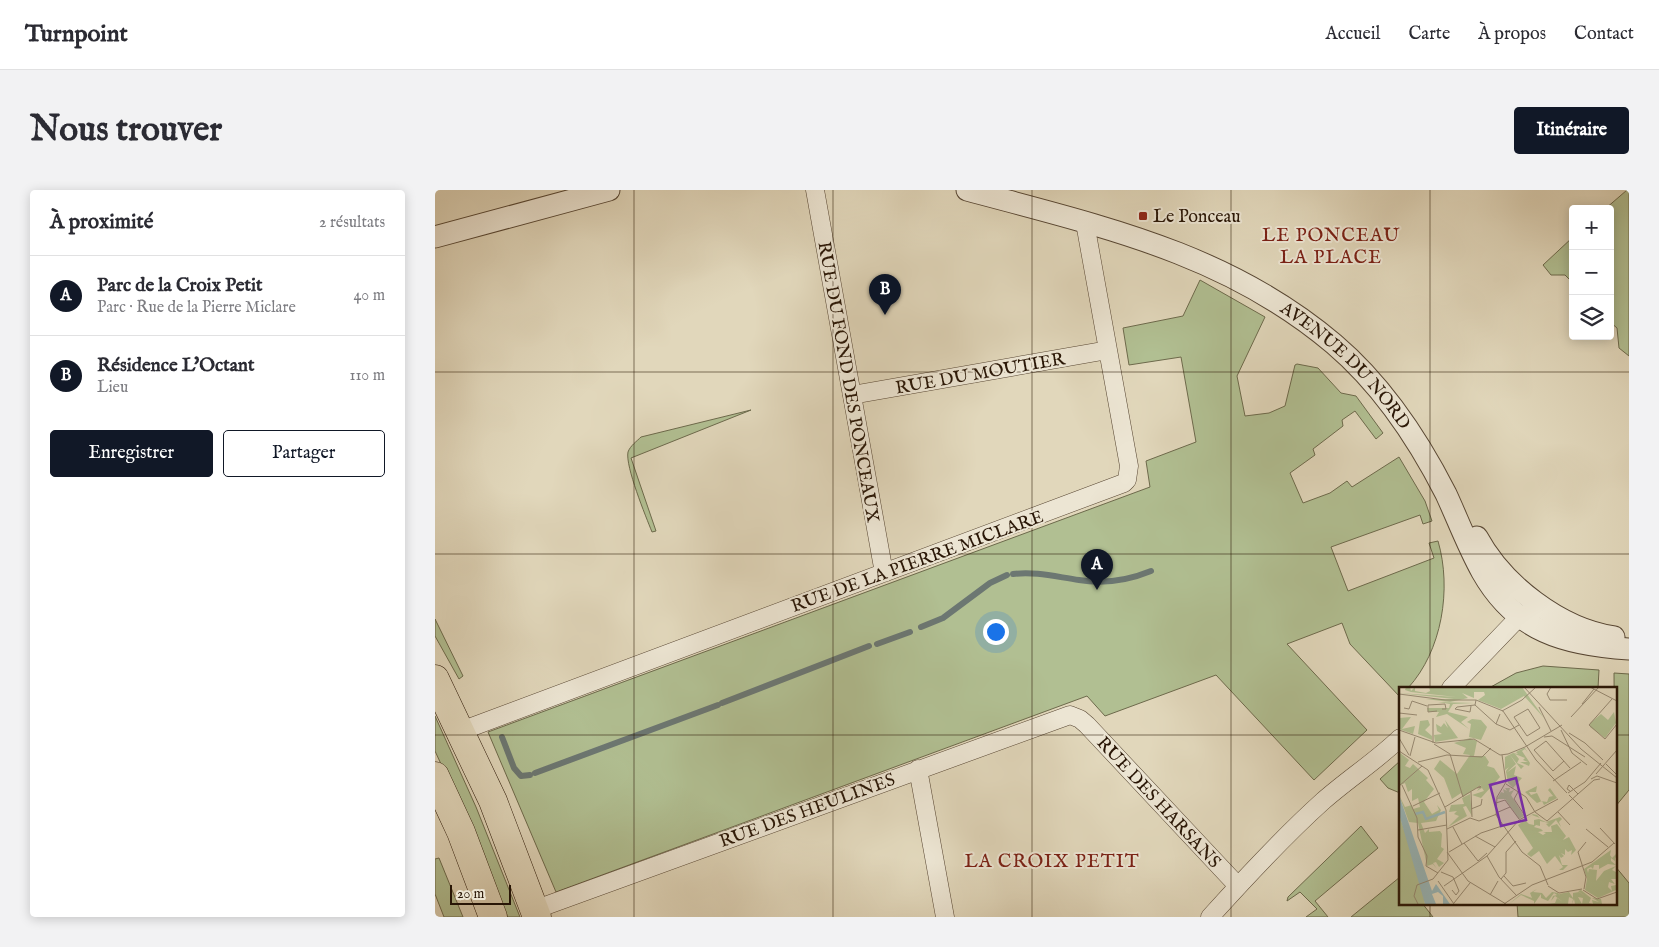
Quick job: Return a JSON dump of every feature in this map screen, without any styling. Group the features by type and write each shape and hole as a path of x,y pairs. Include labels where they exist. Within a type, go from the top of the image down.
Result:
{"main road":[{"path":"435,679 461,731 506,833 535,913"},
{"path":"435,776 461,832 493,917"}],"street":[{"path":"435,227 571,190"},
{"path":"435,237 609,190"},
{"name":"RUE DU FOND DES PONCEAUX","path":"815,190 883,573"},
{"name":"AVENUE DU NORD","path":"967,190 1085,223 1163,248 1222,270 1282,304 1336,345 1375,385 1408,430 1446,495 1482,572 1501,599 1520,616 1561,640 1584,645 1629,649"},
{"name":"AVENUE DU NORD","path":"1007,190 1112,219 1207,252 1249,272 1325,323 1371,367 1405,409 1442,465 1472,527 1493,562 1515,584 1549,610 1581,629 1606,636 1629,638"},
{"name":"RUE DE LA PIERRE MICLARE","path":"461,731 1124,484 1127,480 1129,466 1085,223"},
{"name":"RUE DU MOUTIER","path":"851,396 1108,350"},
{"path":"1452,687 1520,616 1524,613 1549,610"},
{"name":"RUE DES HEULINES","path":"535,913 918,769 1065,716 1080,719"},
{"name":"RUE DES HARSANS","path":"1080,719 1237,885"},
{"path":"1210,917 1237,885 1323,802 1399,739"},
{"path":"918,769 945,917"}],"green space":[{"path":"1629,190 1629,356 1619,348 1617,328 1614,325 1614,205 1610,205"},
{"path":"1569,241 1569,279 1565,275 1551,275 1543,265"},
{"path":"1200,280 1265,317 1237,376 1245,416 1269,413 1285,406 1295,365 1297,364 1318,368 1341,393 1356,396 1383,433 1376,439 1355,411 1342,420 1343,426 1313,449 1315,455 1290,473 1303,503 1330,493 1347,481 1352,487 1399,457 1425,501 1432,521 1423,524 1420,515 1331,547 1348,591 1434,558 1429,543 1438,541 1444,579 1441,619 1429,656 1420,673 1409,687 1399,687 1399,696 1350,644 1342,623 1287,644 1367,730 1314,780 1216,675 1105,716 1087,696 556,892 488,732 1150,487 1146,461 1196,442 1181,357 1129,365 1123,328 1183,316"},
{"path":"751,410 631,458 656,531 652,532 630,468 628,452 632,446 641,437"},
{"path":"435,619 463,676 459,679 435,636"},
{"path":"1543,666 1599,670 1598,687 1491,687 1516,673"},
{"path":"1614,673 1629,674 1629,790 1617,805 1617,687 1614,687"},
{"path":"435,716 476,807 520,917 505,917 464,814 435,751"},
{"path":"1399,762 1399,793 1388,788 1380,779"},
{"path":"1361,826 1378,848 1315,901 1328,917 1306,917 1317,909 1300,892 1287,901 1288,897"},
{"path":"439,858 463,917 444,917 435,894 435,859"},
{"path":"1617,868 1629,883 1629,917 1518,917 1517,904 1617,904"},
{"path":"1399,878 1399,904 1423,904 1433,917 1351,917"}],"waterway":[{"path":"1013,574 1038,574 1097,582 1125,579 1151,571"},
{"path":"921,627 943,618 990,583 1007,575"},
{"path":"877,644 910,632"},
{"path":"722,703 869,646"},
{"path":"535,773 718,705"},
{"path":"502,737 514,768 521,776 530,775"}],"place":[{"name":"Le Ponceau","path":"1143,216"},
{"name":"Résidence L'Octant","path":"885,315"},
{"name":"Parc de la Croix Petit","path":"1097,590"}],"district":[{"name":"LE PONCEAU LA PLACE","path":"1331,245"},
{"name":"LA CROIX PETIT","path":"1052,860"}]}
